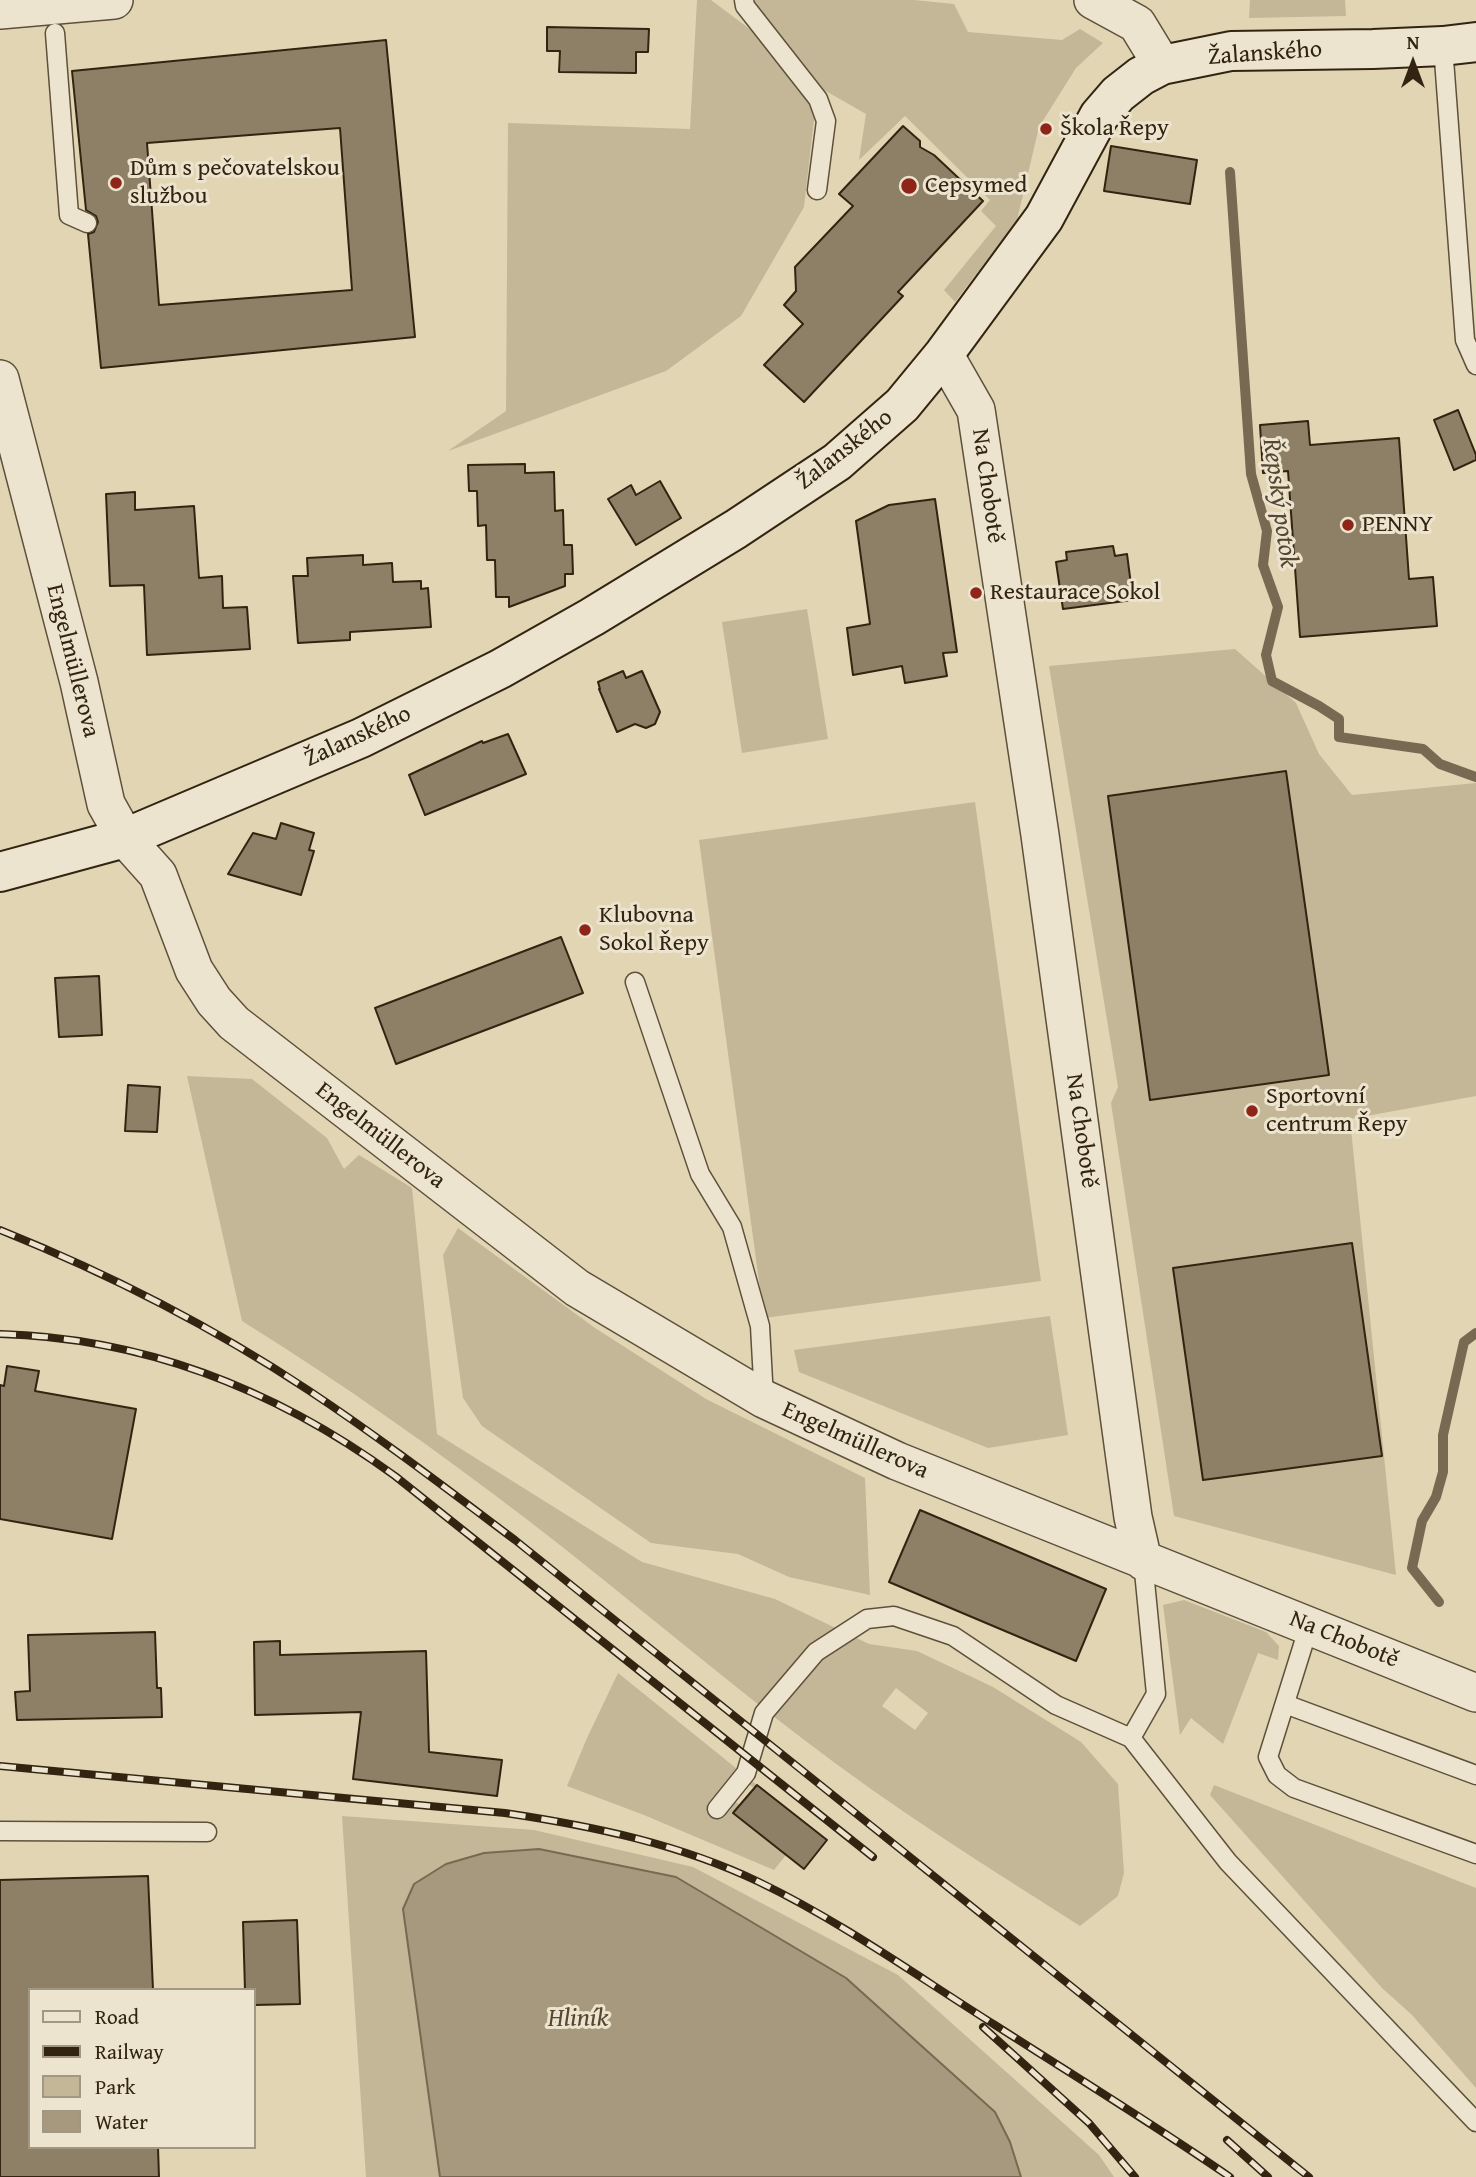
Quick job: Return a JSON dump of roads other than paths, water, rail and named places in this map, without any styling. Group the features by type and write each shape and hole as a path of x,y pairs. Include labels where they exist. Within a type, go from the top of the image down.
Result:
{"street":[{"path":"0,10 114,0"},
{"path":"1093,0 1137,24 1162,65"},
{"name":"Žalanského","path":"0,872 125,838 361,738 500,669 602,611 736,529 837,462 902,405 944,354 1044,218 1099,116 1130,83 1162,65 1231,51 1373,49 1459,44"},
{"name":"Na Chobotě","path":"944,354 976,410 1049,903 1133,1517 1143,1561 1476,1693"},
{"name":"Engelmüllerova","path":"0,379 79,682 106,804 125,838 158,875 194,970 214,1001 234,1023 577,1288 764,1399 897,1461 1143,1561"}],"lane":[{"path":"744,0 745,6 818,99 826,121 817,190"},
{"path":"55,33 69,215 87,223"},
{"path":"1459,44 1465,340 1476,365"},
{"path":"635,982 700,1174 732,1227 760,1326 764,1399"},
{"path":"1131,1738 1156,1694 1143,1561"},
{"path":"717,1809 746,1773 764,1713 816,1652 867,1619 894,1616 953,1636 1056,1705 1131,1738 1228,1862 1476,2122"},
{"path":"1309,1626 1268,1757 1277,1774 1294,1787 1476,1854"},
{"path":"1285,1704 1476,1775"},
{"path":"0,1831 206,1832"}],"water":[{"name":"Hliník","path":"539,1849 676,1877 846,1978 995,2112 1010,2142 1021,2177 440,2177 403,1909 414,1884 446,1864 484,1853"}],"waterway":[{"name":"Řepský potok","path":"1230,172 1251,474 1267,531 1263,565 1278,607 1266,655 1272,681 1339,719 1339,737 1423,749 1440,764 1476,777"},
{"name":"Řepský potok","path":"1439,1602 1412,1568 1422,1521 1436,1497 1443,1472 1443,1435 1464,1342 1476,1333"}],"railway":[{"path":"0,1230 80,1264 158,1302 234,1344 308,1390 387,1445 515,1540 1309,2177"},
{"path":"0,1334 107,1346 158,1358 257,1395 350,1446 395,1476 873,1857"},
{"path":"0,1766 505,1813 635,1838 698,1857 759,1882 850,1932 1230,2177"},
{"path":"983,2027 1089,2123 1135,2177"},
{"path":"1227,2140 1268,2177"}],"place":[{"name":"Škola Řepy","path":"1046,129"},
{"name":"Dům s pečovatelskou službou","path":"116,183"},
{"name":"Cepsymed","path":"909,186"},
{"name":"PENNY","path":"1348,525"},
{"name":"Restaurace Sokol","path":"976,593"},
{"name":"Klubovna Sokol Řepy","path":"585,930"},
{"name":"Sportovní centrum Řepy","path":"1252,1111"}]}
